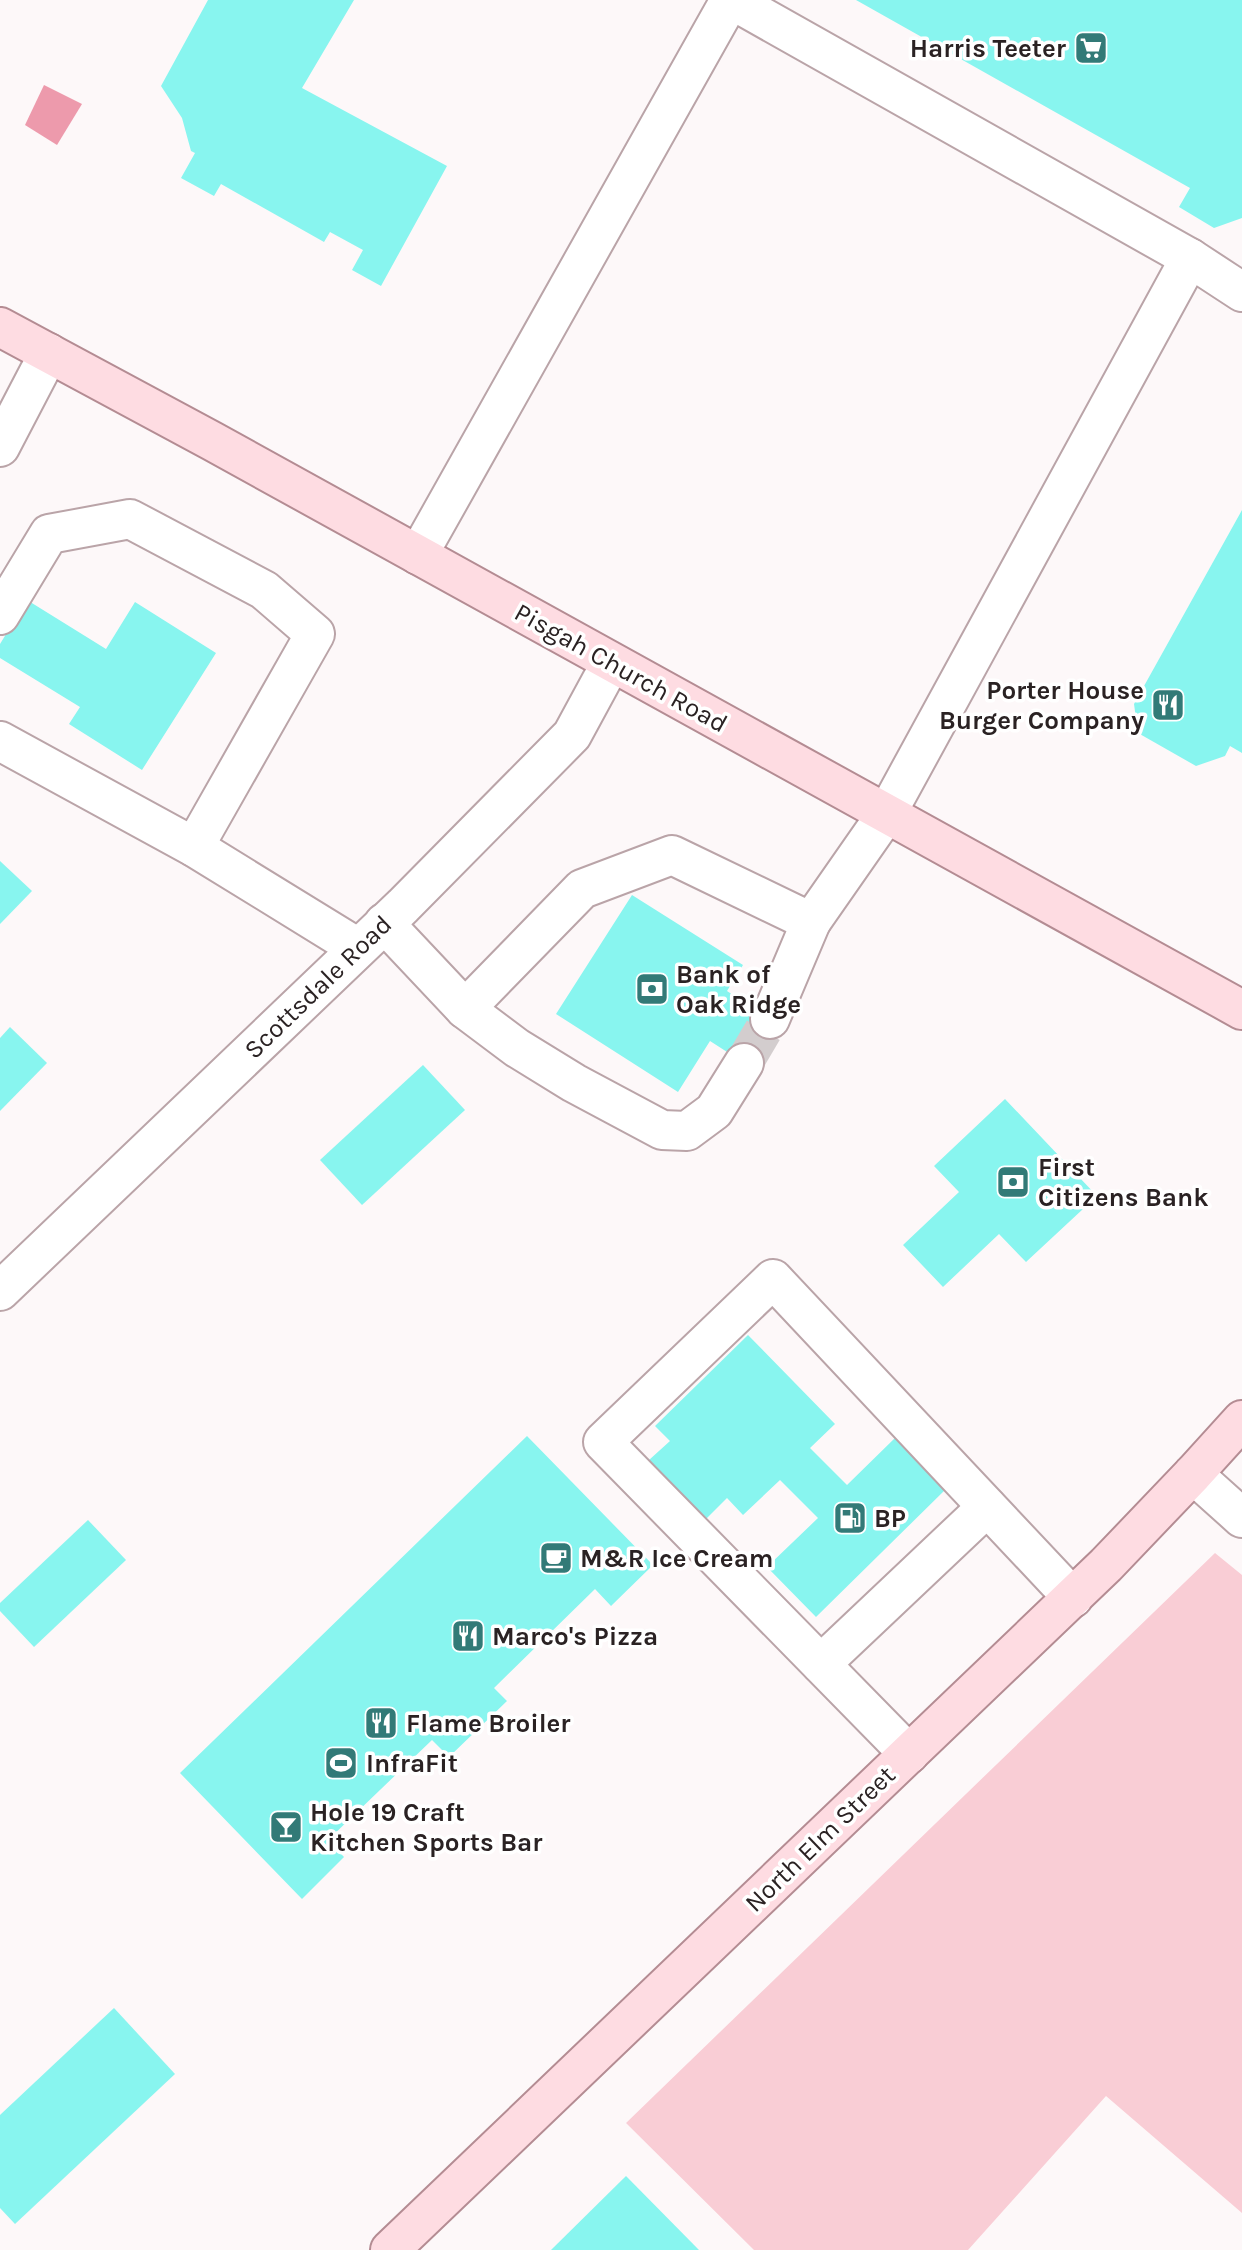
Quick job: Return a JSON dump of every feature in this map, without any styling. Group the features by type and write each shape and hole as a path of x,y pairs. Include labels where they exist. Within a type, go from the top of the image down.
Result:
{"main road":[{"name":"Pisgah Church Road","path":"0,327 1242,1010"},
{"name":"North Elm Street","path":"390,2250 1073,1598 1242,1420"}],"street":[{"path":"418,555 731,0 1189,258 1242,292"},
{"path":"770,1019 811,922 887,813 1189,258"},
{"path":"0,447 49,353"},
{"path":"0,615 50,534 130,519 264,590 315,634 194,848"},
{"name":"Scottsdale Road","path":"0,1291 371,936 572,735 611,663"},
{"path":"0,741 194,848 371,936 517,1048 662,1130 687,1131 714,1111 744,1063"},
{"path":"465,1009 582,889 672,855 811,922"},
{"path":"909,1754 603,1442 773,1279 1073,1598"},
{"path":"1193,1474 1242,1518"},
{"path":"821,1664 987,1507"}],"shaded area":[{"path":"44,85 82,104 57,145 25,125"},
{"path":"1215,1553 1242,1575 1242,2213 1106,2096 968,2250 754,2250 626,2123"}],"building":[{"path":"208,0 354,0 302,88 447,166 381,286 352,270 363,250 330,232 324,242 221,184 214,196 181,178 195,153 191,151 182,118 161,86"},
{"name":"Harris Teeter","path":"856,0 1242,0 1242,218 1214,228 1179,207 1190,188"},
{"path":"1242,510 1242,753 1230,746 1225,756 1196,766 1138,733 1134,704"},
{"path":"27,600 106,649 135,602 216,653 142,770 69,724 80,707 0,658 0,644"},
{"path":"0,861 32,891 0,924"},
{"path":"632,895 743,965 727,991 779,1025 752,1068 710,1041 678,1092 556,1014"},
{"path":"10,1027 47,1063 0,1111 0,1038"},
{"path":"423,1065 465,1110 362,1205 320,1160"},
{"path":"1005,1099 1097,1196 1026,1262 999,1234 943,1287 903,1245 959,1192 934,1166"},
{"path":"748,1335 835,1424 810,1448 847,1485 896,1437 946,1489 816,1617 767,1567 818,1518 780,1480 743,1515 727,1498 706,1519 649,1460 670,1441 655,1426"},
{"path":"527,1436 653,1565 611,1606 595,1589 494,1688 507,1701 449,1757 432,1740 328,1840 344,1857 302,1899 180,1773"},
{"path":"88,1520 126,1560 34,1647 0,1611 0,1603"},
{"path":"114,2008 175,2074 15,2224 0,2208 0,2115"},
{"path":"626,2176 699,2250 551,2250"}],"tunnel":[{"path":"744,1063 770,1019"}],"place":[{"name":"Harris Teeter","path":"1091,48"},
{"name":"Porter House Burger Company","path":"1168,705"},
{"name":"Bank of Oak Ridge","path":"652,989"},
{"name":"First Citizens Bank","path":"1013,1182"},
{"name":"BP","path":"850,1518"},
{"name":"M&R Ice Cream","path":"556,1558"},
{"name":"Marco's Pizza","path":"468,1636"},
{"name":"Flame Broiler","path":"381,1723"},
{"name":"InfraFit","path":"341,1763"},
{"name":"Hole 19 Craft Kitchen Sports Bar","path":"286,1827"}]}
